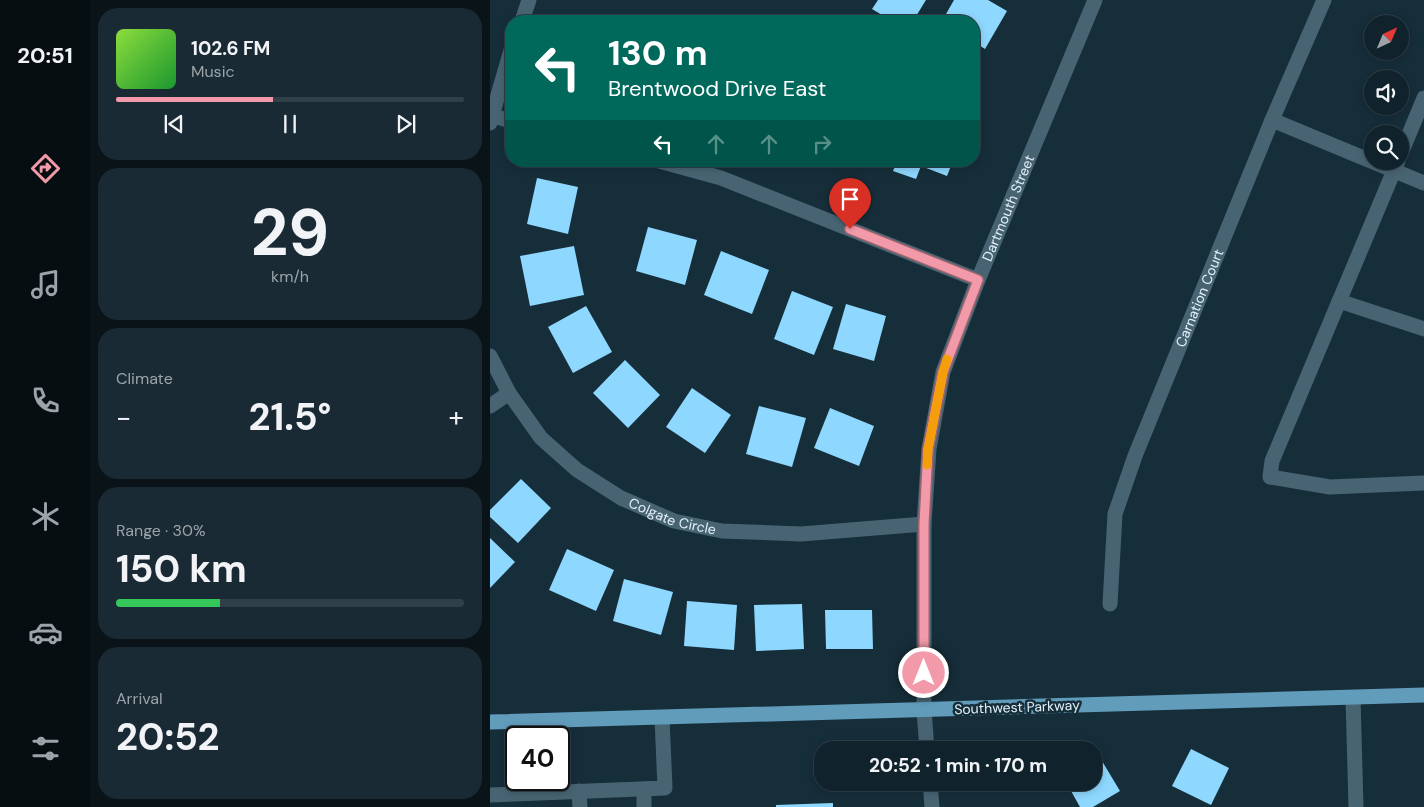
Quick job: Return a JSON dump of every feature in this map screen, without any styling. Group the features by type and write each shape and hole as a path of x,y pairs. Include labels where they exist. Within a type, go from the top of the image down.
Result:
{"main road":[{"name":"Southwest Parkway","path":"490,722 1424,695"}],"street":[{"path":"524,15 529,0"},
{"name":"Dartmouth Street","path":"926,741 924,710 924,524 928,449 943,372 978,280 1096,0"},
{"name":"Carnation Court","path":"1110,604 1116,514 1136,456 1272,120 1324,0"},
{"path":"505,70 491,118 505,120"},
{"path":"1409,134 1424,98"},
{"path":"1272,120 1364,154"},
{"path":"680,167 721,178 978,280"},
{"path":"1394,170 1272,461 1270,477 1330,487 1424,483"},
{"path":"1403,170 1424,183"},
{"path":"1339,301 1424,329"},
{"name":"Colgate Circle","path":"490,356 509,393 541,438 576,470 621,498 674,521 722,531 801,534 924,524"},
{"path":"490,406 509,393"},
{"path":"1353,698 1356,807"},
{"path":"490,794 665,788 662,718"},
{"path":"644,789 644,807"},
{"path":"578,791 580,807"},
{"path":"931,791 932,807"}],"building":[{"path":"878,0 926,0 917,15 882,15 872,9"},
{"path":"954,0 988,0 1007,11 985,49 980,46 980,15 945,15"},
{"path":"895,167 921,167 916,179 893,171"},
{"path":"924,167 951,167 947,176"},
{"path":"537,178 578,187 568,234 527,224"},
{"path":"648,227 697,240 685,285 636,271"},
{"path":"574,246 584,295 530,306 520,256"},
{"path":"721,251 769,270 752,314 704,295"},
{"path":"792,291 833,307 814,355 774,339"},
{"path":"846,304 886,316 874,361 833,349"},
{"path":"586,306 612,352 573,373 548,327"},
{"path":"625,360 660,395 628,428 593,393"},
{"path":"692,388 731,415 705,453 666,427"},
{"path":"759,406 806,418 792,467 746,454"},
{"path":"830,408 874,426 859,466 814,448"},
{"path":"521,479 551,508 518,543 490,517 490,510"},
{"path":"490,538 515,562 490,588"},
{"path":"567,549 614,570 596,611 549,590"},
{"path":"624,579 673,592 661,635 613,621"},
{"path":"687,601 737,605 734,650 684,646"},
{"path":"802,604 804,649 756,651 754,605"},
{"path":"825,610 872,610 873,649 826,649"},
{"path":"1191,749 1229,768 1211,805 1172,786"},
{"path":"1102,761 1120,791 1093,807 1080,807 1071,791 1102,791"},
{"path":"833,803 833,807 776,807 776,805"}],"slow traffic":[{"path":"927,465 928,449 947,359"}],"route":[{"path":"850,229 978,280 943,372 928,449 924,524 924,673"}]}
